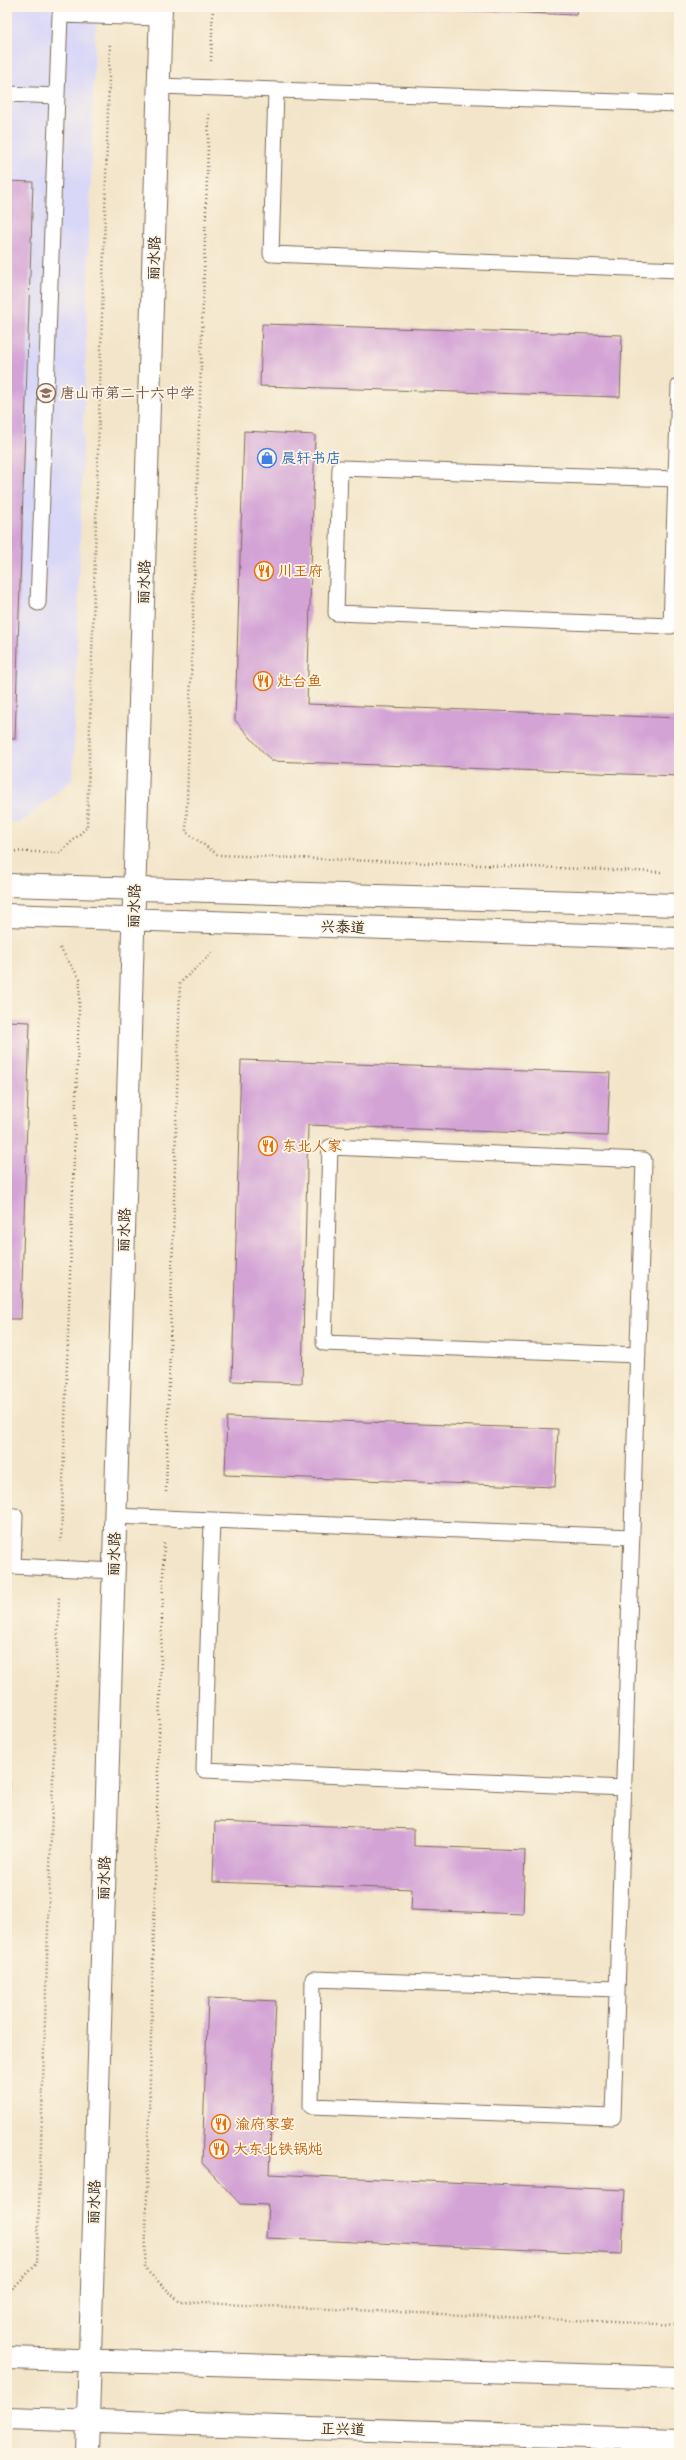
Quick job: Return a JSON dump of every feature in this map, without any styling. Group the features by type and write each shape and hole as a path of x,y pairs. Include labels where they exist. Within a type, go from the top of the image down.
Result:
{"street":[{"name":"丽水路","path":"86,2453 161,12"},
{"path":"7,884 679,906"},
{"name":"兴泰道","path":"7,916 679,938"},
{"path":"7,2358 679,2378"},
{"name":"正兴道","path":"7,2418 679,2440"}],"lane":[{"path":"38,603 60,11 111,17 161,12"},
{"path":"159,86 679,104"},
{"path":"276,90 271,254 679,270"},
{"path":"7,94 56,96"},
{"path":"676,479 340,468 336,613 671,626 676,479 679,386"},
{"path":"617,1989 313,1979 311,2106 613,2117 624,1788 638,1355 644,1160 330,1147 324,1343 638,1355"},
{"path":"7,1516 15,1516 13,1566 114,1570"},
{"path":"115,1516 632,1537"},
{"path":"212,1520 204,1770 624,1788"}],"path":[{"path":"213,7 186,832 218,855 663,872"},
{"path":"7,851 60,853 87,827 111,17"},
{"path":"215,950 180,983 145,2269 180,2302 679,2325"},
{"path":"7,2294 37,2264"}],"shaded area":[{"name":"唐山市第二十六中学","path":"7,7 96,7 73,779 20,823 7,822"}],"building":[{"path":"381,7 577,7 576,15"},
{"path":"7,181 33,182 15,739 7,739"},
{"path":"262,324 622,335 620,397 260,386"},
{"path":"244,431 315,435 307,704 679,718 679,776 271,761 235,720"},
{"path":"7,1021 30,1022 21,1319 7,1319"},
{"path":"241,1060 610,1073 607,1136 308,1125 302,1383 232,1381"},
{"path":"227,1417 558,1429 555,1487 225,1475"},
{"path":"7,1781 10,1781 8,1822 7,1822"},
{"path":"215,1822 414,1829 414,1846 525,1850 523,1914 411,1910 412,1889 213,1882"},
{"path":"208,1998 276,2001 269,2174 625,2190 622,2254 266,2238 268,2205 240,2204 202,2163"}],"place":[{"name":"唐山市第二十六中学","path":"46,393"},
{"name":"晨轩书店","path":"267,458"},
{"name":"川王府","path":"264,571"},
{"name":"灶台鱼","path":"263,681"},
{"name":"东北人家","path":"268,1146"},
{"name":"渝府家宴","path":"221,2124"},
{"name":"大东北铁锅炖","path":"219,2149"}]}
